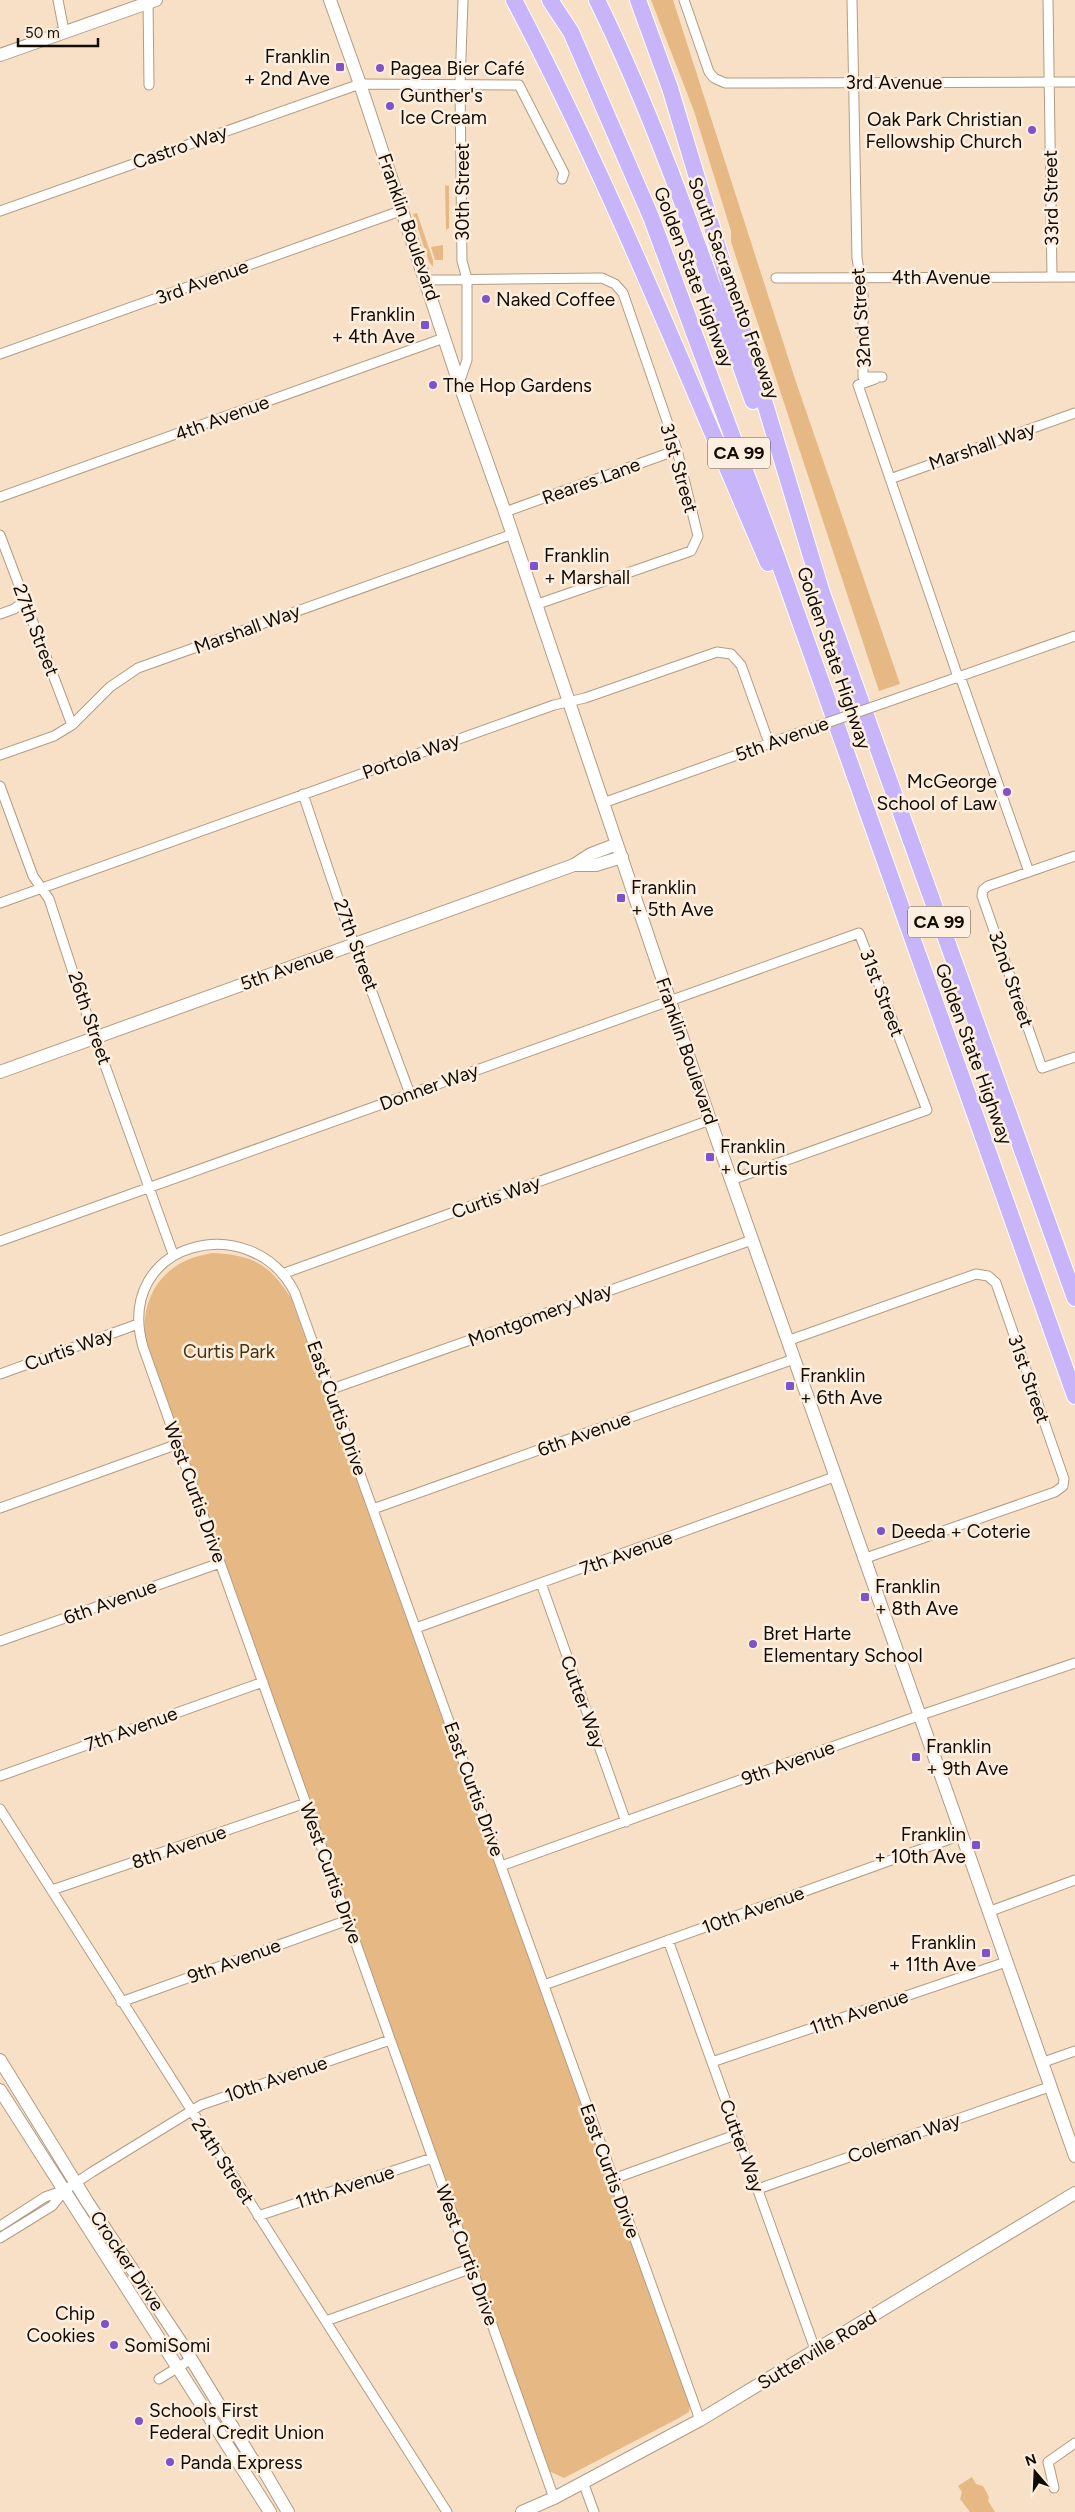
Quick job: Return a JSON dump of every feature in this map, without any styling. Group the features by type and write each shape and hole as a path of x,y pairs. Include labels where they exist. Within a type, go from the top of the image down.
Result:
{"highway":[{"path":"514,0 550,70 640,262 724,463 819,678"},
{"name":"Golden State Highway","path":"550,0 571,32 651,217 770,537 1075,1396"},
{"path":"556,0 571,32"},
{"name":"Golden State Highway","path":"638,0 670,88 822,593 1075,1298"},
{"name":"South Sacramento Freeway","path":"599,4 637,87 682,200 822,593"}],"main road":[{"name":"Franklin Boulevard","path":"330,0 427,280 459,383 513,534 535,605 604,802 710,1120 918,1716 1075,2156"},
{"path":"0,55 151,1"},
{"name":"5th Avenue","path":"0,1072 574,865 590,854 617,844"},
{"name":"5th Avenue","path":"574,865 596,865 622,857"},
{"name":"Crocker Drive","path":"0,2060 76,2183 288,2512"},
{"name":"Crocker Drive","path":"0,2090 270,2512"},
{"name":"Sutterville Road","path":"522,2512 554,2498 700,2420 816,2352 1075,2194"},
{"name":"Sutterville Road","path":"542,2512 554,2498"}],"street":[{"path":"58,0 64,31"},
{"name":"30th Street","path":"459,383 467,360 467,280 462,262 460,84 463,0"},
{"name":"3rd Avenue","path":"684,0 706,67 714,78 729,83 1075,82"},
{"name":"32nd Street","path":"852,0 852,83 857,258 863,295 863,377 882,377 858,385 1029,872 983,890 983,902 1042,1068 1075,1057"},
{"name":"33rd Street","path":"1048,0 1052,276"},
{"path":"149,85 151,1"},
{"path":"360,84 519,85 564,172 562,179"},
{"name":"Castro Way","path":"0,211 360,84"},
{"name":"3rd Avenue","path":"0,354 403,210"},
{"name":"4th Avenue","path":"776,278 1075,277"},
{"name":"31st Street","path":"467,280 602,278 614,284 623,293 677,450 698,536 691,551 535,605"},
{"path":"427,280 467,280"},
{"name":"4th Avenue","path":"0,498 444,338"},
{"name":"Marshall Way","path":"890,479 1075,413"},
{"name":"Reares Lane","path":"505,512 677,450"},
{"name":"Marshall Way","path":"0,755 54,736 72,725 110,687 138,668 513,534"},
{"name":"27th Street","path":"0,535 72,725"},
{"path":"0,614 14,609 25,601"},
{"name":"5th Avenue","path":"604,802 1075,636"},
{"name":"Portola Way","path":"0,903 568,701 585,698 717,652 731,654 741,665 769,743"},
{"name":"26th Street","path":"0,786 33,876 48,899 95,1038 173,1254"},
{"name":"27th Street","path":"303,794 354,944 410,1094"},
{"path":"1029,872 1075,856"},
{"name":"31st Street","path":"731,1180 927,1110 859,933"},
{"name":"Donner Way","path":"0,1241 859,933"},
{"name":"Curtis Way","path":"282,1274 710,1120"},
{"name":"Montgomery Way","path":"329,1390 752,1240"},
{"name":"East Curtis Drive","path":"173,1254 198,1245 236,1247 251,1251 282,1274 295,1293 329,1390 374,1508 700,2420"},
{"name":"West Curtis Drive","path":"173,1254 162,1263 146,1286 141,1299 138,1324 143,1347 554,2498"},
{"name":"31st Street","path":"787,1341 976,1274 988,1276 996,1283 1064,1479 1063,1486 1055,1492 863,1559"},
{"name":"Curtis Way","path":"0,1374 138,1324"},
{"name":"6th Avenue","path":"374,1508 794,1359"},
{"path":"0,1508 178,1444"},
{"name":"7th Avenue","path":"416,1628 834,1477"},
{"name":"6th Avenue","path":"0,1641 220,1563"},
{"name":"Cutter Way","path":"541,1583 626,1822"},
{"name":"9th Avenue","path":"502,1866 918,1716 1075,1663"},
{"name":"7th Avenue","path":"0,1776 262,1682"},
{"name":"8th Avenue","path":"52,1890 306,1803"},
{"name":"24th Street","path":"0,1809 447,2512"},
{"name":"10th Avenue","path":"544,1985 962,1835"},
{"path":"988,1912 1075,1880"},
{"name":"9th Avenue","path":"121,2002 348,1920"},
{"name":"Cutter Way","path":"668,1940 816,2352"},
{"name":"11th Avenue","path":"712,2062 1006,1962"},
{"name":"10th Avenue","path":"0,2226 45,2197 65,2190 201,2105 390,2040"},
{"path":"1041,2063 1075,2051"},
{"name":"Coleman Way","path":"758,2188 1050,2087"},
{"path":"613,2179 738,2134"},
{"name":"11th Avenue","path":"258,2216 432,2158"},
{"name":"10th Avenue","path":"0,2238 51,2206 65,2190"},
{"path":"326,2321 472,2268"},
{"path":"159,2379 190,2360"},
{"path":"1054,2488 1048,2462 1075,2443"},
{"path":"583,2482 594,2512"}],"green space":[{"path":"651,0 673,0 795,379 900,684 879,691 731,242 731,231 694,111"},
{"path":"445,185 449,186 449,228 446,230"},
{"path":"417,213 433,260 433,267 429,262 413,214"},
{"path":"443,245 443,260 435,260 431,247"},
{"name":"Curtis Park","path":"213,1253 239,1256 259,1264 275,1277 291,1298 690,2403 689,2412 564,2478 549,2471 146,1347 144,1329 146,1313 150,1298 157,1284 167,1273 180,1264 195,1257"},
{"path":"972,2477 976,2484 983,2486 989,2497 988,2501 995,2512 970,2512 960,2499 962,2492 958,2486"}],"place":[{"name":"Franklin + 2nd Ave","path":"340,67"},
{"name":"Pagea Bier Café","path":"380,68"},
{"name":"Gunther's Ice Cream","path":"390,106"},
{"name":"Oak Park Christian Fellowship Church","path":"1032,130"},
{"name":"Naked Coffee","path":"486,299"},
{"name":"Franklin + 4th Ave","path":"425,325"},
{"name":"The Hop Gardens","path":"433,385"},
{"name":"Franklin + Marshall","path":"534,566"},
{"name":"McGeorge School of Law","path":"1007,792"},
{"name":"Franklin + 5th Ave","path":"621,898"},
{"name":"Franklin + Curtis","path":"710,1157"},
{"name":"Franklin + 6th Ave","path":"790,1386"},
{"name":"Deeda + Coterie","path":"881,1531"},
{"name":"Franklin + 8th Ave","path":"865,1597"},
{"name":"Bret Harte Elementary School","path":"753,1644"},
{"name":"Franklin + 9th Ave","path":"916,1757"},
{"name":"Franklin + 10th Ave","path":"976,1845"},
{"name":"Franklin + 11th Ave","path":"986,1953"},
{"name":"Chip Cookies","path":"105,2324"},
{"name":"SomiSomi","path":"114,2345"},
{"name":"Schools First Federal Credit Union","path":"139,2421"},
{"name":"Panda Express","path":"170,2462"}]}
